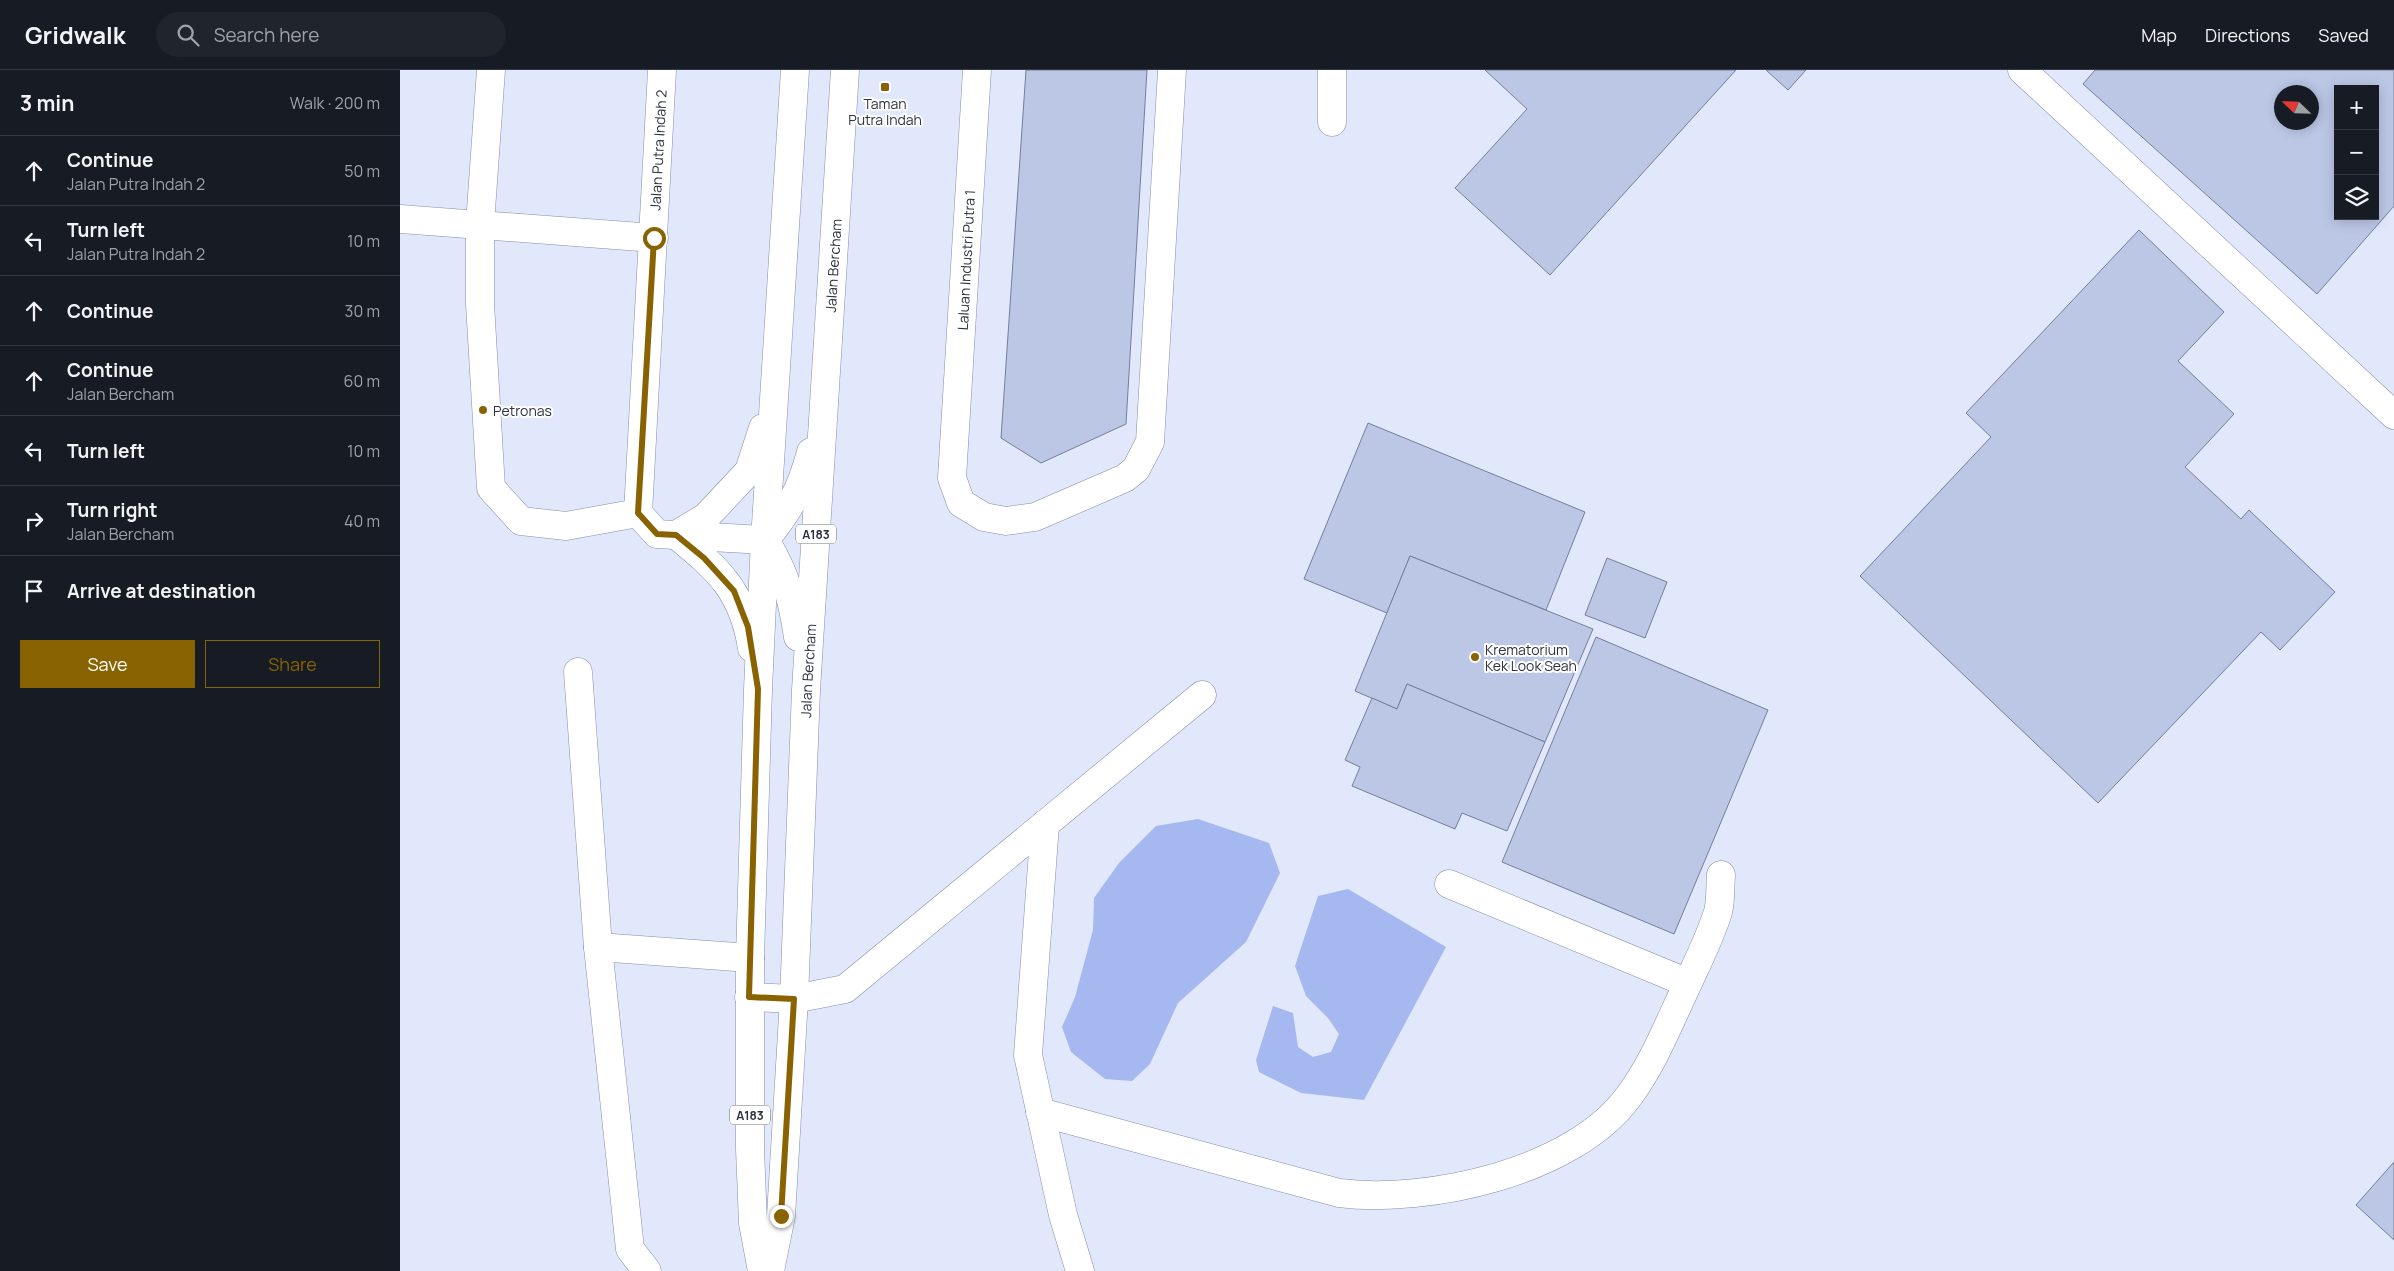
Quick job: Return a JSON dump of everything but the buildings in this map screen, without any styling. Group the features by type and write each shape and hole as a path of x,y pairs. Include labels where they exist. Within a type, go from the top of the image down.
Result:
{"main road":[{"path":"491,70 480,224 480,304 491,488 521,521 566,526 638,513 657,534 765,540"},
{"name":"Jalan Putra Indah 2","path":"638,513 662,70"},
{"name":"A183","path":"762,1271 753,1223 750,958 758,689 765,540 795,70"},
{"name":"Jalan Bercham","path":"770,1271 781,1216 794,999 806,690 846,70"},
{"name":"Laluan Industri Putra 1","path":"977,70 952,478 962,503 984,517 1006,521 1035,518 1125,478 1144,456 1150,442 1172,70"},
{"path":"1332,70 1332,122"},
{"path":"2022,70 2394,415"},
{"path":"400,219 654,238"},
{"path":"765,540 793,503 802,484 826,392"},
{"path":"676,535 706,517 749,471 775,395"},
{"path":"676,535 704,558 734,591 748,627 758,689"},
{"path":"765,540 780,565 789,587 806,690"},
{"path":"578,672 598,947 630,1249 647,1271"},
{"path":"749,997 794,999 846,988 1202,695"},
{"path":"1045,824 1028,1055 1063,1215 1080,1271"},
{"path":"1040,1112 1338,1193 1362,1196 1446,1189 1530,1166 1572,1147 1599,1128 1629,1097 1655,1055 1718,911 1721,874"},
{"path":"1449,884 1688,983"},
{"path":"598,947 750,958"}],"water":[{"path":"1198,819 1269,843 1280,873 1246,942 1178,1003 1150,1064 1132,1081 1105,1079 1071,1052 1062,1027 1075,997 1093,930 1094,898 1119,863 1156,826"},
{"path":"1348,889 1446,947 1364,1100 1301,1093 1259,1072 1256,1060 1273,1006 1293,1013 1298,1047 1313,1057 1331,1052 1339,1034 1328,1018 1306,996 1295,966 1318,896"}],"place":[{"name":"Taman Putra Indah","path":"885,87"},
{"name":"Petronas","path":"483,410"},
{"name":"Krematorium Kek Look Seah","path":"1475,657"}],"route":[{"path":"654,238 638,513 657,534 676,535 704,558 734,591 748,627 758,689 749,997 794,999 781,1216"}]}
